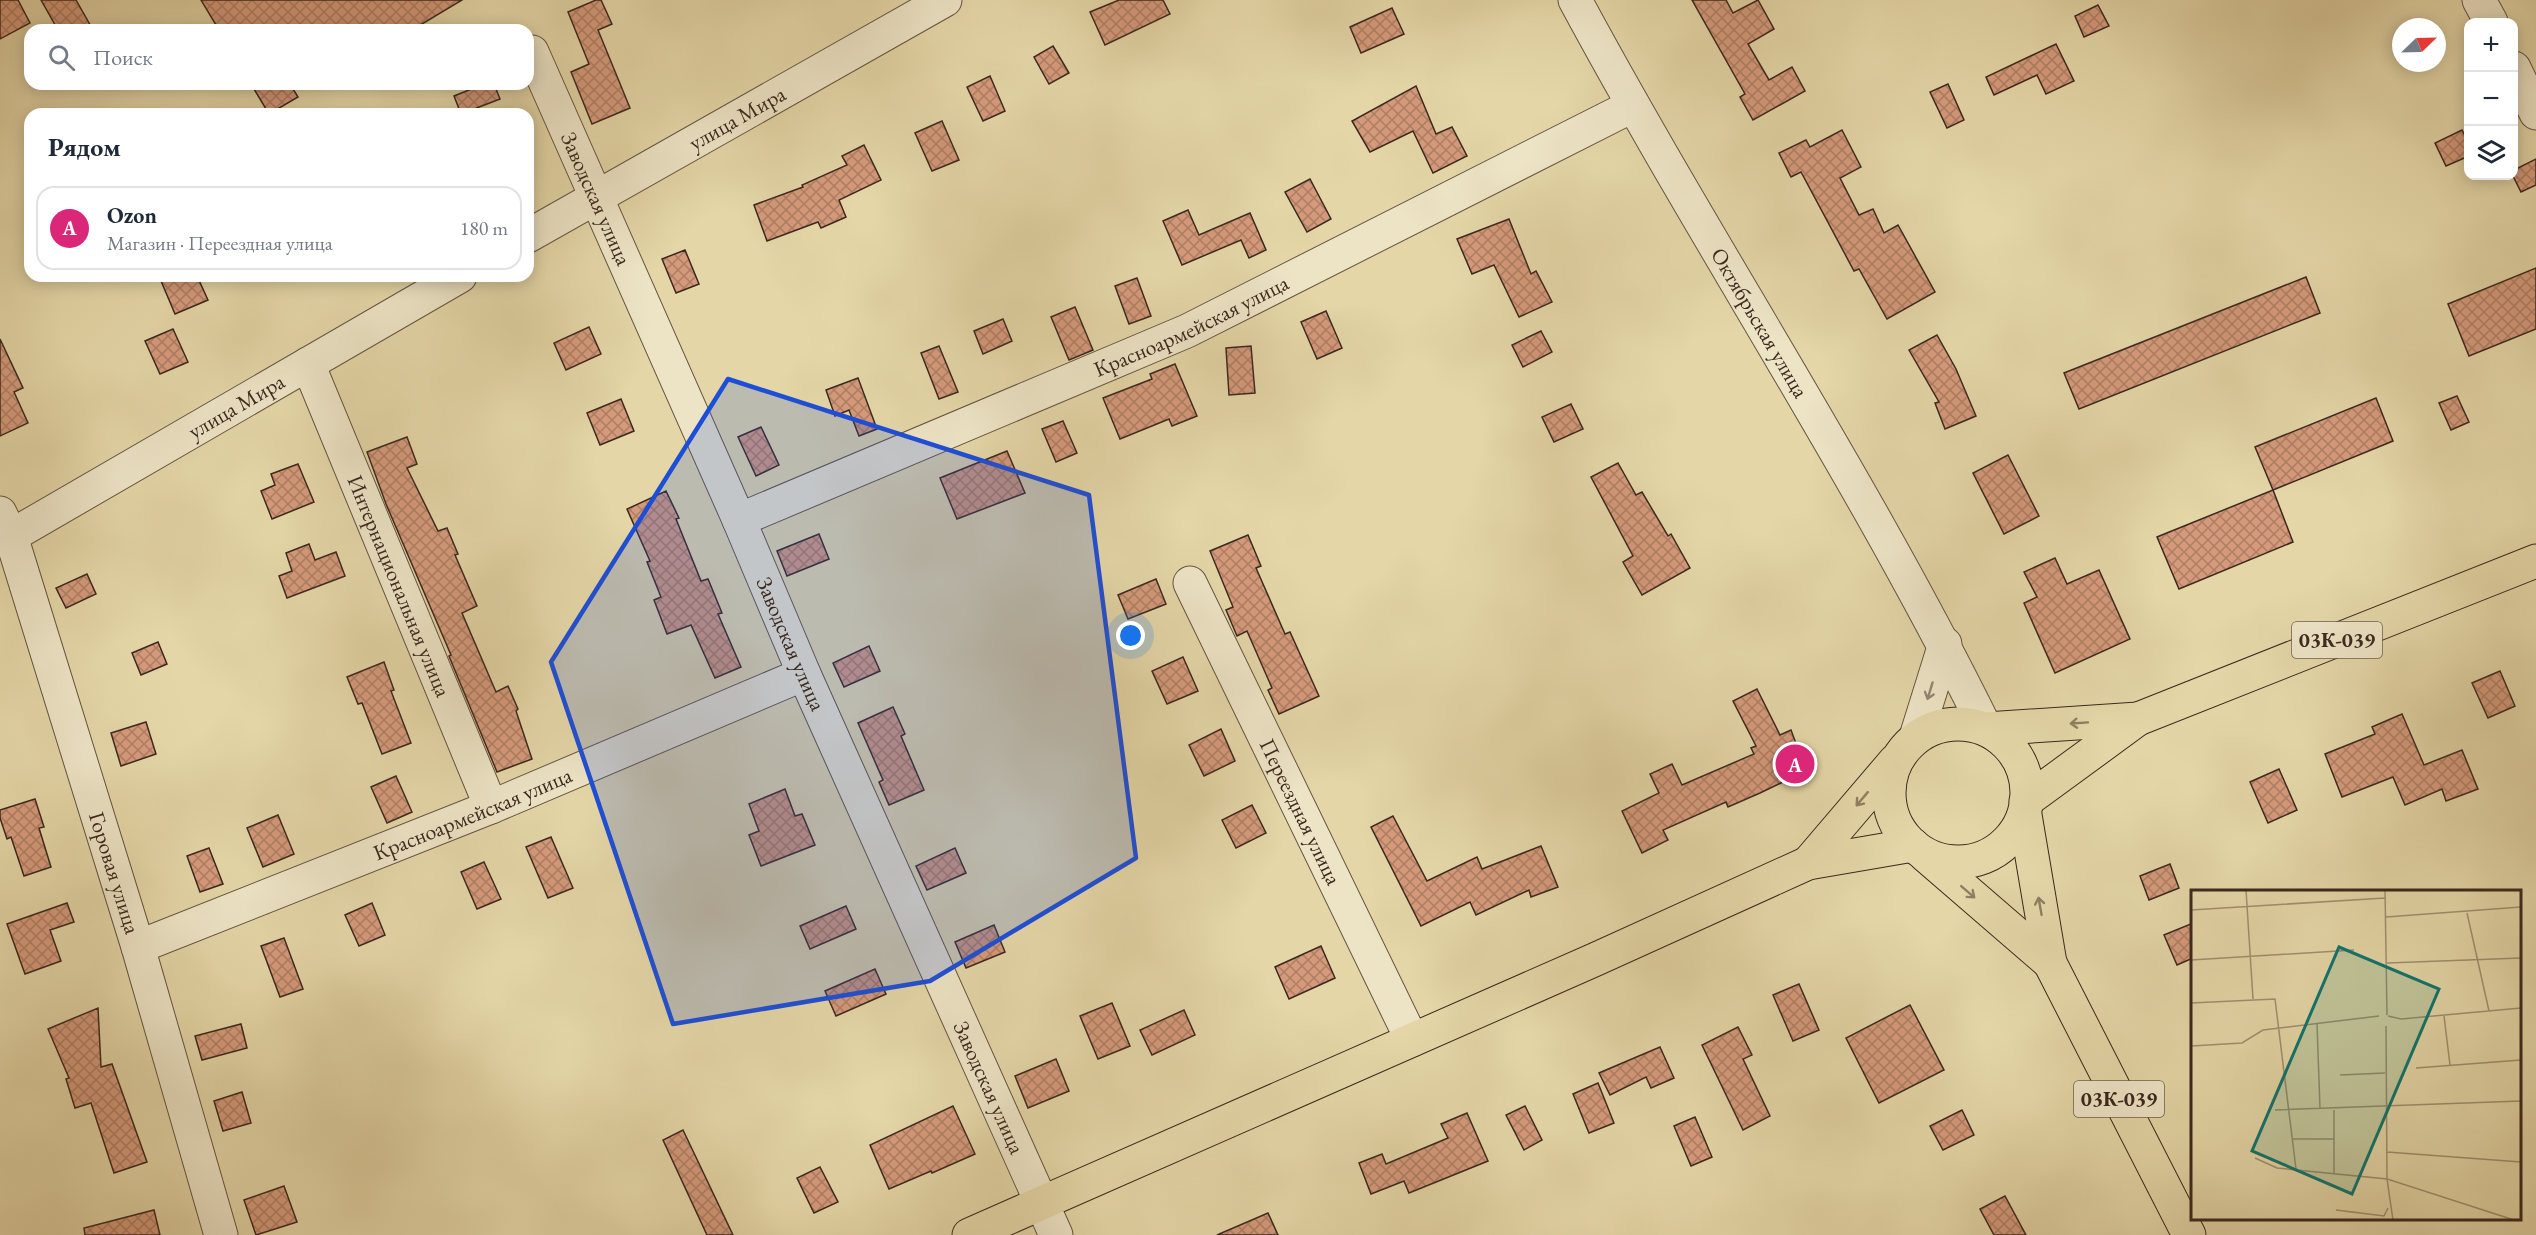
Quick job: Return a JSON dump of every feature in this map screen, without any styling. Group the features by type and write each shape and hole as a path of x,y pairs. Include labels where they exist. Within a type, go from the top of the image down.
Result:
{"main road":[{"name":"03К-039","path":"2189,1235 2050,963 2025,808 2138,719 2536,561"},
{"path":"1808,863 1908,746 1938,726 1962,723 1986,729 2138,719"},
{"path":"969,1235 1808,863 1919,849 1953,863 1984,858 2009,841 2025,808 2027,781 2013,750 1986,729"},
{"path":"1908,746 1889,781 1890,809 1902,835 2050,963"}],"street":[{"name":"улица Мира","path":"534,233 945,0"},
{"name":"Октябрьская улица","path":"1575,0 1632,106 1681,185 1945,644 1986,729"},
{"path":"2479,0 2489,18"},
{"name":"Заводская улица","path":"534,57 739,520 804,674 1040,1204 1056,1235"},
{"path":"2516,72 2536,113"},
{"name":"Красноармейская улица","path":"739,520 1187,331 1632,106"},
{"name":"улица Мира","path":"5,525 308,364 450,282"},
{"name":"Интернациональная улица","path":"308,364 491,807"},
{"name":"Горовая улица","path":"5,525 138,947 221,1235"},
{"name":"Переездная улица","path":"1191,583 1412,1040"},
{"path":"1908,746 1945,644"},
{"name":"Красноармейская улица","path":"138,947 491,807 804,674"}],"highlighted area":[{"path":"728,379 1089,495 1136,858 930,981 673,1024 551,662"}],"building":[{"path":"0,0 18,0 30,23 24,24 24,26 0,39"},
{"path":"41,0 76,0 90,24 55,24"},
{"path":"201,0 462,0 422,24 215,24"},
{"path":"601,0 612,24 598,30 630,108 592,124 571,72 589,64 568,12"},
{"path":"1119,0 1163,0 1170,14 1105,45 1090,12"},
{"path":"1692,0 1726,0 1733,13 1758,0 1774,29 1748,44 1769,80 1792,67 1805,91 1753,120 1740,97 1745,94"},
{"path":"2098,5 2109,26 2084,37 2075,16"},
{"path":"1392,8 1404,34 1361,53 1350,27"},
{"path":"2056,44 2074,81 2046,94 2037,75 1994,95 1986,77"},
{"path":"1053,46 1069,73 1049,84 1034,57"},
{"path":"990,76 1005,111 983,121 967,87"},
{"path":"1948,84 1964,120 1947,128 1930,92"},
{"path":"1416,86 1436,134 1452,127 1467,156 1433,173 1413,131 1370,152 1352,121"},
{"path":"255,90 294,90 298,97 279,108 265,108"},
{"path":"469,90 496,90 500,99 477,108 459,108 454,96"},
{"path":"942,121 959,160 932,171 915,133"},
{"path":"1842,130 1861,167 1840,178 1859,215 1873,209 1884,233 1898,225 1935,292 1887,319 1859,269 1854,271 1801,172 1791,177 1779,153 1806,140 1810,147"},
{"path":"2462,130 2464,158 2446,166 2435,143"},
{"path":"864,145 881,180 839,200 846,217 821,228 818,222 767,241 754,205 803,187 802,185 847,165 842,156"},
{"path":"2536,159 2536,185 2521,192 2515,180 2518,180 2518,168"},
{"path":"1310,179 1331,219 1307,232 1285,192"},
{"path":"1188,210 1199,235 1250,213 1266,250 1249,258 1241,240 1182,265 1163,221"},
{"path":"1509,219 1531,274 1536,271 1552,302 1519,317 1494,265 1472,274 1457,239"},
{"path":"685,250 699,284 676,293 662,259"},
{"path":"2536,268 2536,329 2469,356 2448,304"},
{"path":"2306,277 2320,313 2079,409 2064,373"},
{"path":"1137,278 1151,316 1129,324 1115,286"},
{"path":"161,282 200,282 208,300 175,314"},
{"path":"1075,307 1093,350 1069,360 1051,317"},
{"path":"1326,311 1342,348 1317,359 1301,322"},
{"path":"1003,319 1012,341 983,354 974,331"},
{"path":"589,327 601,354 566,370 554,343"},
{"path":"173,329 188,362 160,374 145,341"},
{"path":"1541,331 1552,352 1523,367 1512,345"},
{"path":"1937,335 1956,369 1976,416 1945,429 1935,403 1939,402 1909,350"},
{"path":"0,339 23,388 14,392 28,423 0,436"},
{"path":"939,346 958,392 939,399 921,353"},
{"path":"1251,346 1255,393 1229,395 1226,348"},
{"path":"1175,364 1197,416 1172,426 1169,419 1120,439 1103,398 1152,379 1150,374"},
{"path":"858,378 877,429 859,436 849,410 835,416 826,390"},
{"path":"2457,396 2469,422 2451,430 2439,403"},
{"path":"2376,398 2393,441 2273,490 2255,447"},
{"path":"621,399 634,431 600,445 587,413"},
{"path":"1571,404 1583,429 1554,442 1542,417"},
{"path":"1063,421 1077,453 1056,462 1042,429"},
{"path":"761,427 779,465 756,476 738,437"},
{"path":"407,437 417,464 407,468 438,531 447,528 458,554 455,555 477,606 462,613 496,692 508,686 518,709 516,711 532,759 497,772 449,656 451,655 386,504 367,452"},
{"path":"1007,451 1025,493 957,519 940,478"},
{"path":"2008,455 2039,516 2004,534 1973,473"},
{"path":"1618,463 1636,495 1642,492 1668,536 1671,534 1690,568 1642,595 1623,562 1633,556 1591,477"},
{"path":"298,464 314,502 272,519 261,491 275,485 271,474"},
{"path":"2273,490 2293,542 2179,589 2157,537"},
{"path":"666,491 679,518 676,519 701,581 708,579 722,613 718,614 741,667 715,678 691,625 667,634 654,600 661,597 647,562 650,561 627,509"},
{"path":"819,534 829,559 787,576 777,551"},
{"path":"1248,535 1261,566 1256,568 1285,634 1290,632 1319,696 1279,714 1268,690 1272,688 1247,631 1237,636 1226,610 1233,607 1210,551"},
{"path":"309,544 315,560 336,552 345,576 287,598 279,576 292,571 286,553"},
{"path":"2055,558 2067,584 2099,570 2130,639 2055,673 2024,603 2037,597 2024,572"},
{"path":"87,574 96,594 66,608 56,588"},
{"path":"1156,579 1166,604 1128,619 1118,595"},
{"path":"158,642 167,664 141,675 132,653"},
{"path":"869,646 880,671 844,687 833,663"},
{"path":"1183,657 1198,691 1167,704 1152,671"},
{"path":"384,662 394,690 391,691 411,743 382,754 362,703 358,704 347,677"},
{"path":"2500,671 2515,706 2488,718 2472,683"},
{"path":"1757,689 1780,735 1791,730 1806,771 1728,807 1726,802 1663,830 1668,840 1642,853 1622,811 1659,793 1650,774 1672,764 1682,785 1754,754 1751,748 1756,746 1733,701"},
{"path":"893,707 905,734 901,736 924,790 889,805 879,782 883,780 858,723"},
{"path":"2402,714 2424,765 2462,750 2478,789 2446,801 2442,789 2405,805 2393,777 2342,797 2325,754 2375,734 2372,727"},
{"path":"146,722 156,754 121,766 111,733"},
{"path":"1221,729 1235,761 1204,776 1189,745"},
{"path":"2279,769 2297,810 2268,823 2250,782"},
{"path":"396,776 412,812 387,823 371,787"},
{"path":"785,789 795,816 802,814 815,845 761,866 749,835 759,831 749,804"},
{"path":"35,799 44,827 39,828 51,867 24,876 11,837 7,839 0,818 0,810"},
{"path":"1252,805 1266,833 1236,848 1222,820"},
{"path":"278,815 294,854 263,867 247,828"},
{"path":"1393,816 1427,881 1477,857 1482,869 1541,846 1558,887 1531,897 1529,890 1476,915 1470,902 1421,926 1371,827"},
{"path":"551,837 573,888 548,898 526,847"},
{"path":"209,848 223,884 200,892 187,856"},
{"path":"955,848 966,873 927,890 916,866"},
{"path":"484,862 501,899 477,909 461,872"},
{"path":"2170,864 2179,888 2149,900 2140,876"},
{"path":"67,903 74,922 50,930 61,961 25,974 7,924"},
{"path":"372,903 385,935 359,946 345,915"},
{"path":"846,906 856,929 810,949 800,926"},
{"path":"2191,924 2191,959 2177,965 2164,935"},
{"path":"994,925 1005,952 966,968 955,942"},
{"path":"284,938 303,989 280,997 261,946"},
{"path":"1321,946 1335,978 1289,999 1275,967"},
{"path":"875,969 886,994 836,1016 825,991"},
{"path":"1799,984 1819,1030 1793,1041 1773,995"},
{"path":"1112,1003 1130,1046 1098,1059 1080,1016"},
{"path":"1910,1005 1944,1070 1879,1103 1846,1038"},
{"path":"98,1008 101,1067 112,1064 147,1162 114,1173 91,1103 75,1108 66,1079 69,1078 48,1029"},
{"path":"1184,1010 1195,1035 1152,1055 1140,1030"},
{"path":"241,1024 247,1048 202,1060 195,1036"},
{"path":"1738,1027 1752,1055 1743,1059 1770,1116 1743,1130 1702,1045"},
{"path":"1660,1047 1674,1078 1651,1088 1646,1077 1610,1095 1599,1073"},
{"path":"1056,1059 1069,1091 1028,1108 1015,1076"},
{"path":"1598,1083 1614,1123 1589,1133 1573,1094"},
{"path":"242,1092 251,1123 223,1131 214,1101"},
{"path":"953,1106 975,1154 889,1189 870,1145"},
{"path":"1525,1106 1542,1140 1524,1150 1506,1115"},
{"path":"1962,1110 1974,1135 1943,1150 1930,1126"},
{"path":"1467,1113 1488,1161 1409,1193 1404,1181 1371,1194 1359,1163 1382,1154 1386,1164 1448,1138 1441,1124"},
{"path":"1695,1117 1712,1157 1691,1166 1674,1126"},
{"path":"683,1130 733,1235 707,1235 663,1140"},
{"path":"820,1167 838,1202 814,1213 797,1178"},
{"path":"284,1186 297,1222 256,1235 244,1200"},
{"path":"2005,1196 2026,1235 1994,1235 1980,1209"},
{"path":"154,1210 160,1235 85,1235 84,1228"},
{"path":"1268,1213 1278,1235 1217,1235"}],"place":[{"name":"Ozon","path":"1795,764"}]}
